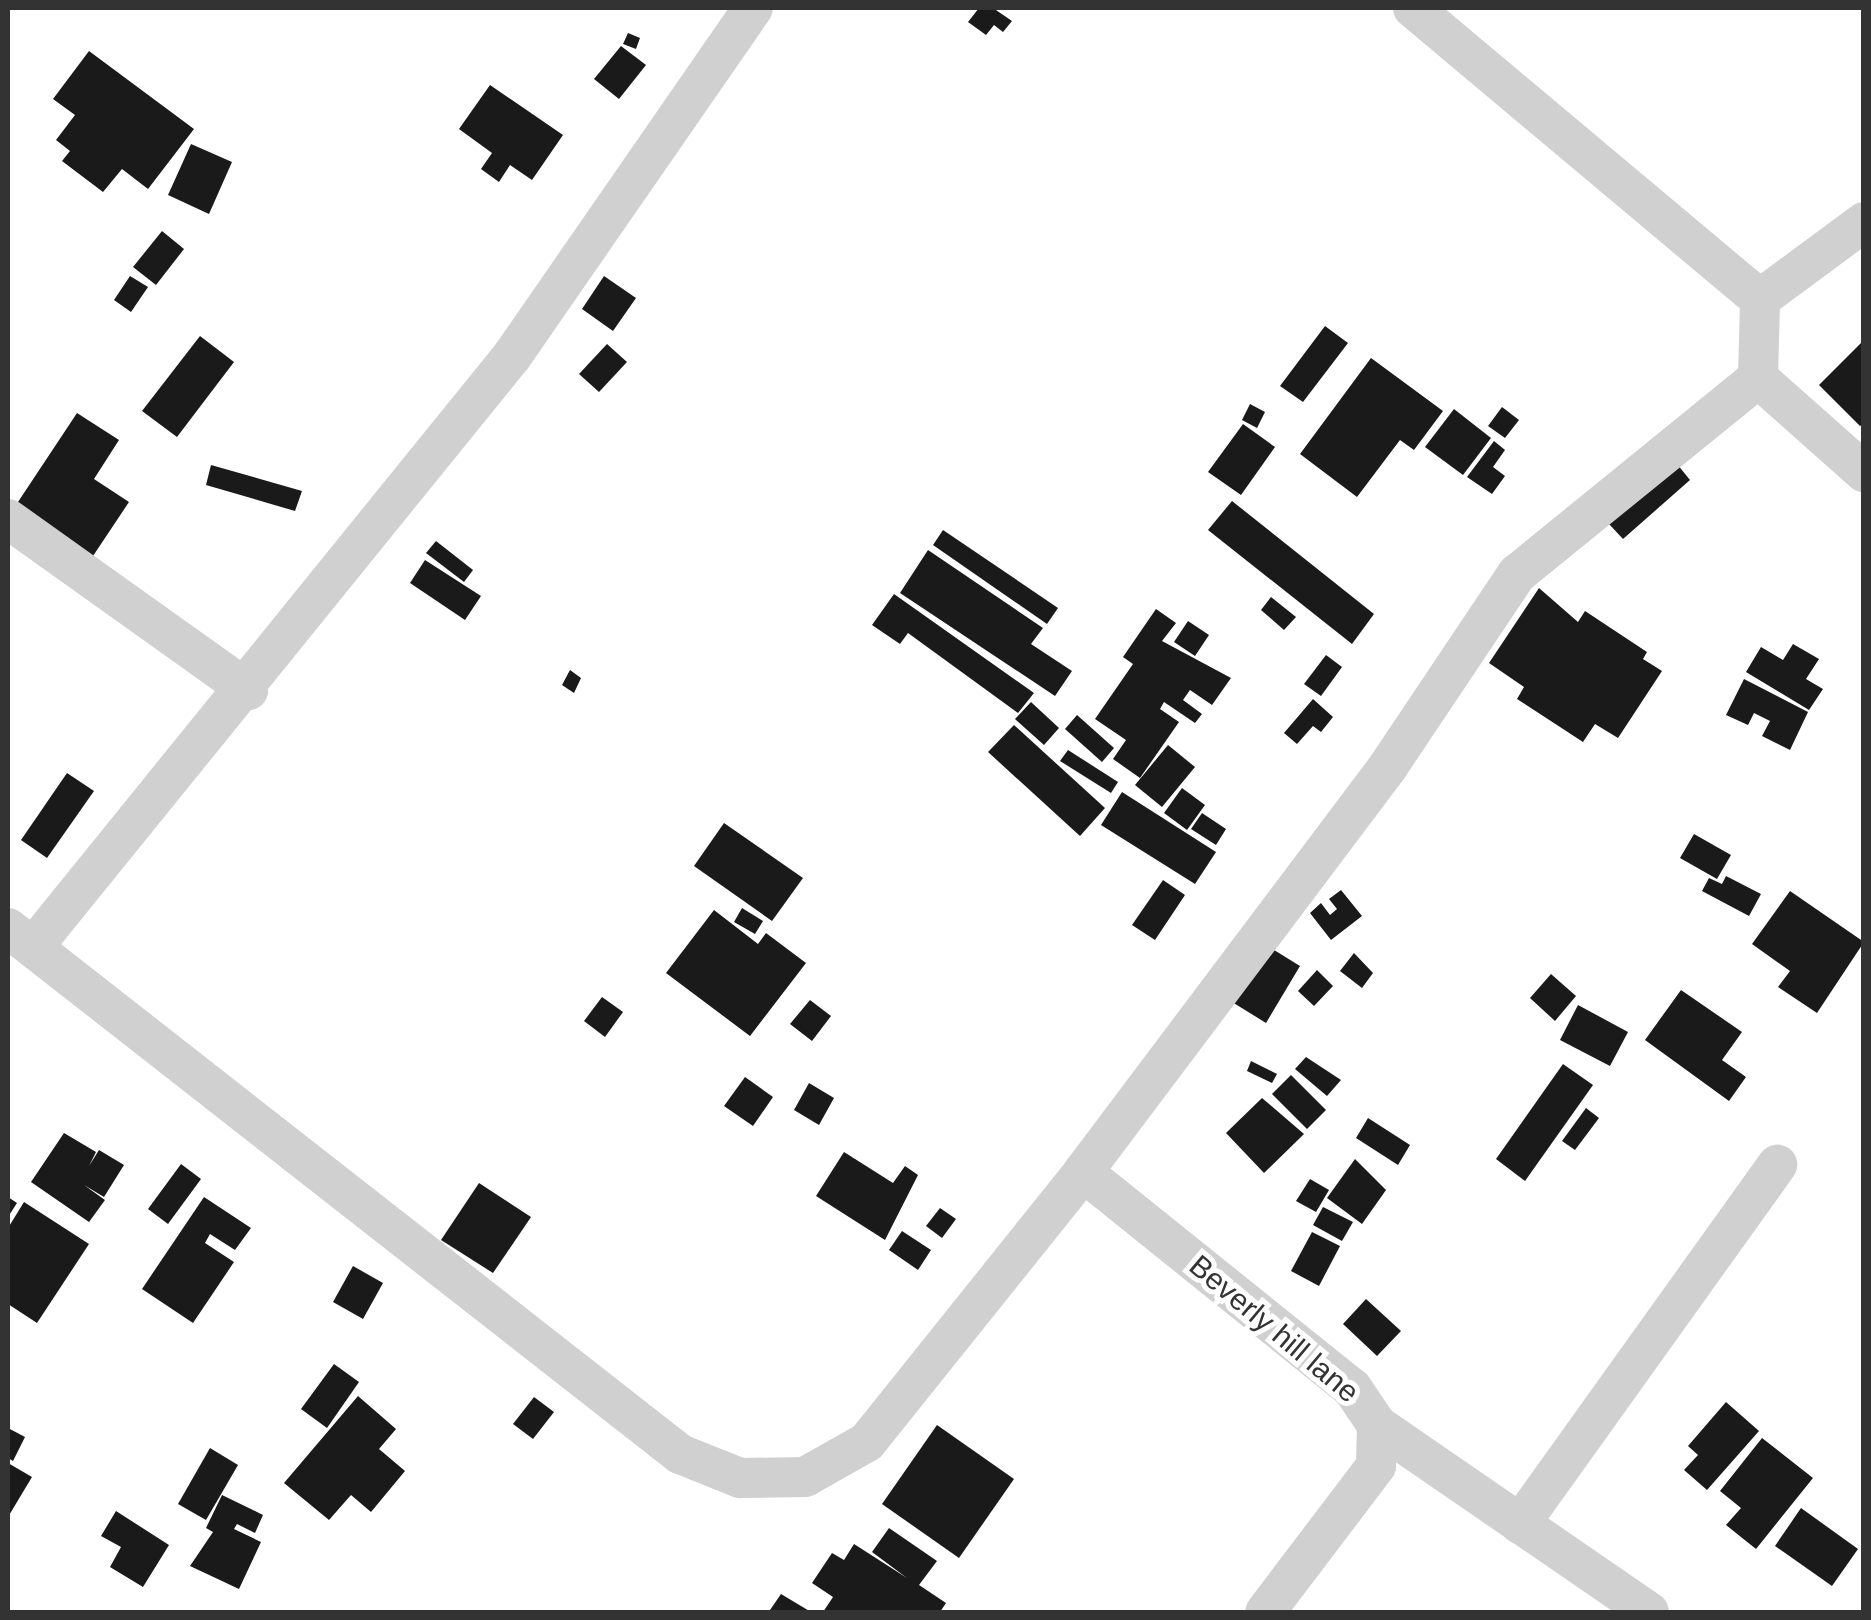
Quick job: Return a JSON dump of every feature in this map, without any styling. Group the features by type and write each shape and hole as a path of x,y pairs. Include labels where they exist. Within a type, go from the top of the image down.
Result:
{"street":[{"path":"753,8 512,356 248,690 21,937 680,1454 740,1478 805,1477 867,1442 1084,1172 1387,768 1517,574 1758,378 1760,300"},
{"path":"1413,8 1760,300"},
{"path":"1760,300 1864,222"},
{"path":"1758,378 1864,472"},
{"path":"8,518 248,690"},
{"path":"1520,1524 1777,1165"},
{"name":"Beverly hill lane","path":"1084,1172 1352,1388 1377,1424 1376,1466 1264,1612"},
{"path":"1377,1424 1648,1612"}],"building":[{"path":"979,8 993,8 1012,21 1003,32 994,25 986,35 968,22"},
{"path":"628,33 640,38 636,49 623,44"},
{"path":"621,46 646,65 619,99 594,79"},
{"path":"89,51 194,129 148,189 122,169 103,192 62,161 70,151 56,140 75,115 53,99"},
{"path":"490,85 563,135 532,180 510,165 499,182 481,169 492,153 459,129"},
{"path":"191,144 232,162 209,214 168,195"},
{"path":"162,231 184,249 156,285 133,267"},
{"path":"130,276 148,287 131,312 114,300"},
{"path":"604,276 636,298 613,331 582,309"},
{"path":"1325,326 1348,343 1303,402 1280,386"},
{"path":"200,336 234,362 177,437 142,411"},
{"path":"1864,340 1864,423 1860,426 1819,385"},
{"path":"607,344 627,362 599,392 579,374"},
{"path":"1371,358 1443,411 1414,450 1400,440 1357,497 1300,454"},
{"path":"1250,404 1265,412 1257,428 1242,420"},
{"path":"1502,407 1519,420 1505,438 1488,426"},
{"path":"1454,409 1491,438 1463,475 1425,447"},
{"path":"77,413 119,440 94,479 129,502 91,559 14,508"},
{"path":"1243,424 1275,447 1241,495 1208,472"},
{"path":"1494,441 1505,450 1493,467 1505,476 1492,494 1467,477"},
{"path":"1677,464 1690,480 1623,539 1609,524"},
{"path":"211,465 302,491 295,511 206,485"},
{"path":"1232,501 1374,614 1352,644 1208,530"},
{"path":"943,530 1058,608 1047,624 933,545"},
{"path":"436,541 473,570 464,582 426,553"},
{"path":"928,550 1043,628 1031,644 1072,671 1055,696 900,593"},
{"path":"425,560 481,596 465,620 410,583"},
{"path":"1539,588 1578,622 1585,611 1647,652 1643,659 1662,671 1618,738 1595,724 1583,742 1517,699 1524,687 1489,663"},
{"path":"894,594 1034,693 1018,713 908,633 900,644 872,625"},
{"path":"1271,597 1296,617 1284,630 1261,610"},
{"path":"1156,609 1176,623 1162,641 1231,678 1212,705 1190,690 1183,700 1202,714 1195,723 1164,702 1160,709 1179,722 1140,778 1113,759 1126,740 1095,719 1133,664 1123,657"},
{"path":"1188,621 1209,635 1195,656 1174,642"},
{"path":"1793,644 1819,659 1806,679 1823,689 1809,710 1746,672 1761,647 1783,660"},
{"path":"1326,655 1342,667 1321,696 1304,684"},
{"path":"570,670 581,678 574,693 562,685"},
{"path":"1744,679 1808,712 1790,750 1762,736 1770,721 1754,713 1748,725 1726,715"},
{"path":"1313,699 1333,717 1321,732 1313,726 1297,744 1284,733"},
{"path":"1031,702 1059,728 1044,745 1015,719"},
{"path":"1077,715 1114,748 1102,762 1065,729"},
{"path":"1014,725 1105,808 1080,836 988,752"},
{"path":"1168,745 1195,767 1162,807 1135,785"},
{"path":"1068,750 1118,782 1111,793 1060,761"},
{"path":"67,773 94,791 47,858 21,840"},
{"path":"1182,788 1205,805 1187,830 1164,813"},
{"path":"1122,792 1216,852 1195,884 1101,825"},
{"path":"1202,813 1226,829 1216,845 1191,829"},
{"path":"724,823 803,878 772,921 694,866"},
{"path":"1694,834 1731,855 1717,879 1680,858"},
{"path":"1726,876 1761,894 1749,916 1702,891 1709,878 1722,884"},
{"path":"1163,880 1185,895 1155,940 1132,925"},
{"path":"1341,890 1362,916 1331,940 1310,913 1321,903 1330,915 1337,909 1329,899"},
{"path":"1790,891 1864,942 1817,1013 1778,987 1790,971 1752,944"},
{"path":"742,908 763,921 755,934 734,922"},
{"path":"714,910 758,944 766,933 806,963 750,1036 666,973"},
{"path":"1258,940 1300,966 1266,1023 1224,997"},
{"path":"1354,953 1373,973 1362,988 1340,971"},
{"path":"1317,970 1333,986 1314,1006 1298,991"},
{"path":"1551,974 1576,996 1555,1021 1530,998"},
{"path":"1681,990 1742,1032 1722,1060 1746,1077 1729,1101 1645,1040"},
{"path":"602,997 623,1012 605,1037 584,1021"},
{"path":"810,1000 831,1016 812,1041 790,1024"},
{"path":"1578,1005 1628,1032 1610,1066 1560,1040"},
{"path":"1306,1057 1341,1080 1327,1096 1295,1069"},
{"path":"1251,1061 1277,1074 1272,1083 1247,1071"},
{"path":"1563,1064 1593,1085 1525,1181 1496,1159"},
{"path":"1291,1075 1326,1110 1307,1129 1272,1094"},
{"path":"745,1077 773,1097 753,1126 724,1106"},
{"path":"809,1083 834,1098 819,1125 794,1110"},
{"path":"1262,1098 1304,1134 1264,1173 1226,1133"},
{"path":"1586,1108 1599,1118 1575,1150 1562,1141"},
{"path":"1368,1118 1410,1145 1398,1165 1356,1138"},
{"path":"64,1133 96,1152 89,1166 99,1150 124,1165 104,1197 84,1185 105,1200 89,1222 31,1182"},
{"path":"844,1152 893,1183 905,1166 918,1175 885,1240 816,1196"},
{"path":"1355,1159 1386,1190 1362,1224 1327,1198"},
{"path":"181,1164 201,1179 168,1224 148,1209"},
{"path":"1310,1179 1329,1190 1316,1212 1296,1201"},
{"path":"479,1183 531,1217 493,1273 441,1240"},
{"path":"8,1197 17,1203 8,1217"},
{"path":"204,1197 251,1228 235,1250 210,1234 205,1243 234,1262 193,1323 142,1289"},
{"path":"24,1202 89,1244 37,1323 8,1304 8,1228"},
{"path":"1323,1207 1353,1222 1342,1241 1313,1225"},
{"path":"940,1208 956,1219 942,1238 926,1226"},
{"path":"902,1231 931,1250 918,1270 889,1250"},
{"path":"1312,1232 1340,1246 1319,1286 1291,1271"},
{"path":"353,1266 383,1283 363,1319 333,1302"},
{"path":"1366,1299 1401,1331 1377,1356 1343,1324"},
{"path":"334,1364 359,1382 327,1428 301,1409"},
{"path":"358,1396 396,1429 379,1449 405,1471 371,1512 351,1495 329,1520 284,1483"},
{"path":"534,1397 554,1412 533,1439 513,1424"},
{"path":"1726,1402 1759,1431 1707,1490 1684,1470 1698,1455 1688,1446"},
{"path":"937,1425 1014,1479 959,1558 882,1504"},
{"path":"8,1428 25,1437 13,1461 8,1458"},
{"path":"1762,1438 1813,1478 1756,1549 1726,1525 1741,1508 1720,1491"},
{"path":"210,1448 238,1465 206,1520 178,1504"},
{"path":"8,1463 32,1477 8,1517"},
{"path":"222,1495 263,1515 255,1533 237,1524 234,1529 261,1542 239,1589 190,1566 213,1532 206,1528"},
{"path":"1801,1508 1858,1549 1832,1586 1775,1546"},
{"path":"116,1511 169,1545 143,1587 110,1567 121,1547 101,1536"},
{"path":"889,1528 937,1561 919,1585 946,1603 940,1612 823,1612 833,1597 812,1583 832,1553 844,1560 854,1544 907,1578 872,1552"},
{"path":"781,1594 811,1612 770,1610"}]}
